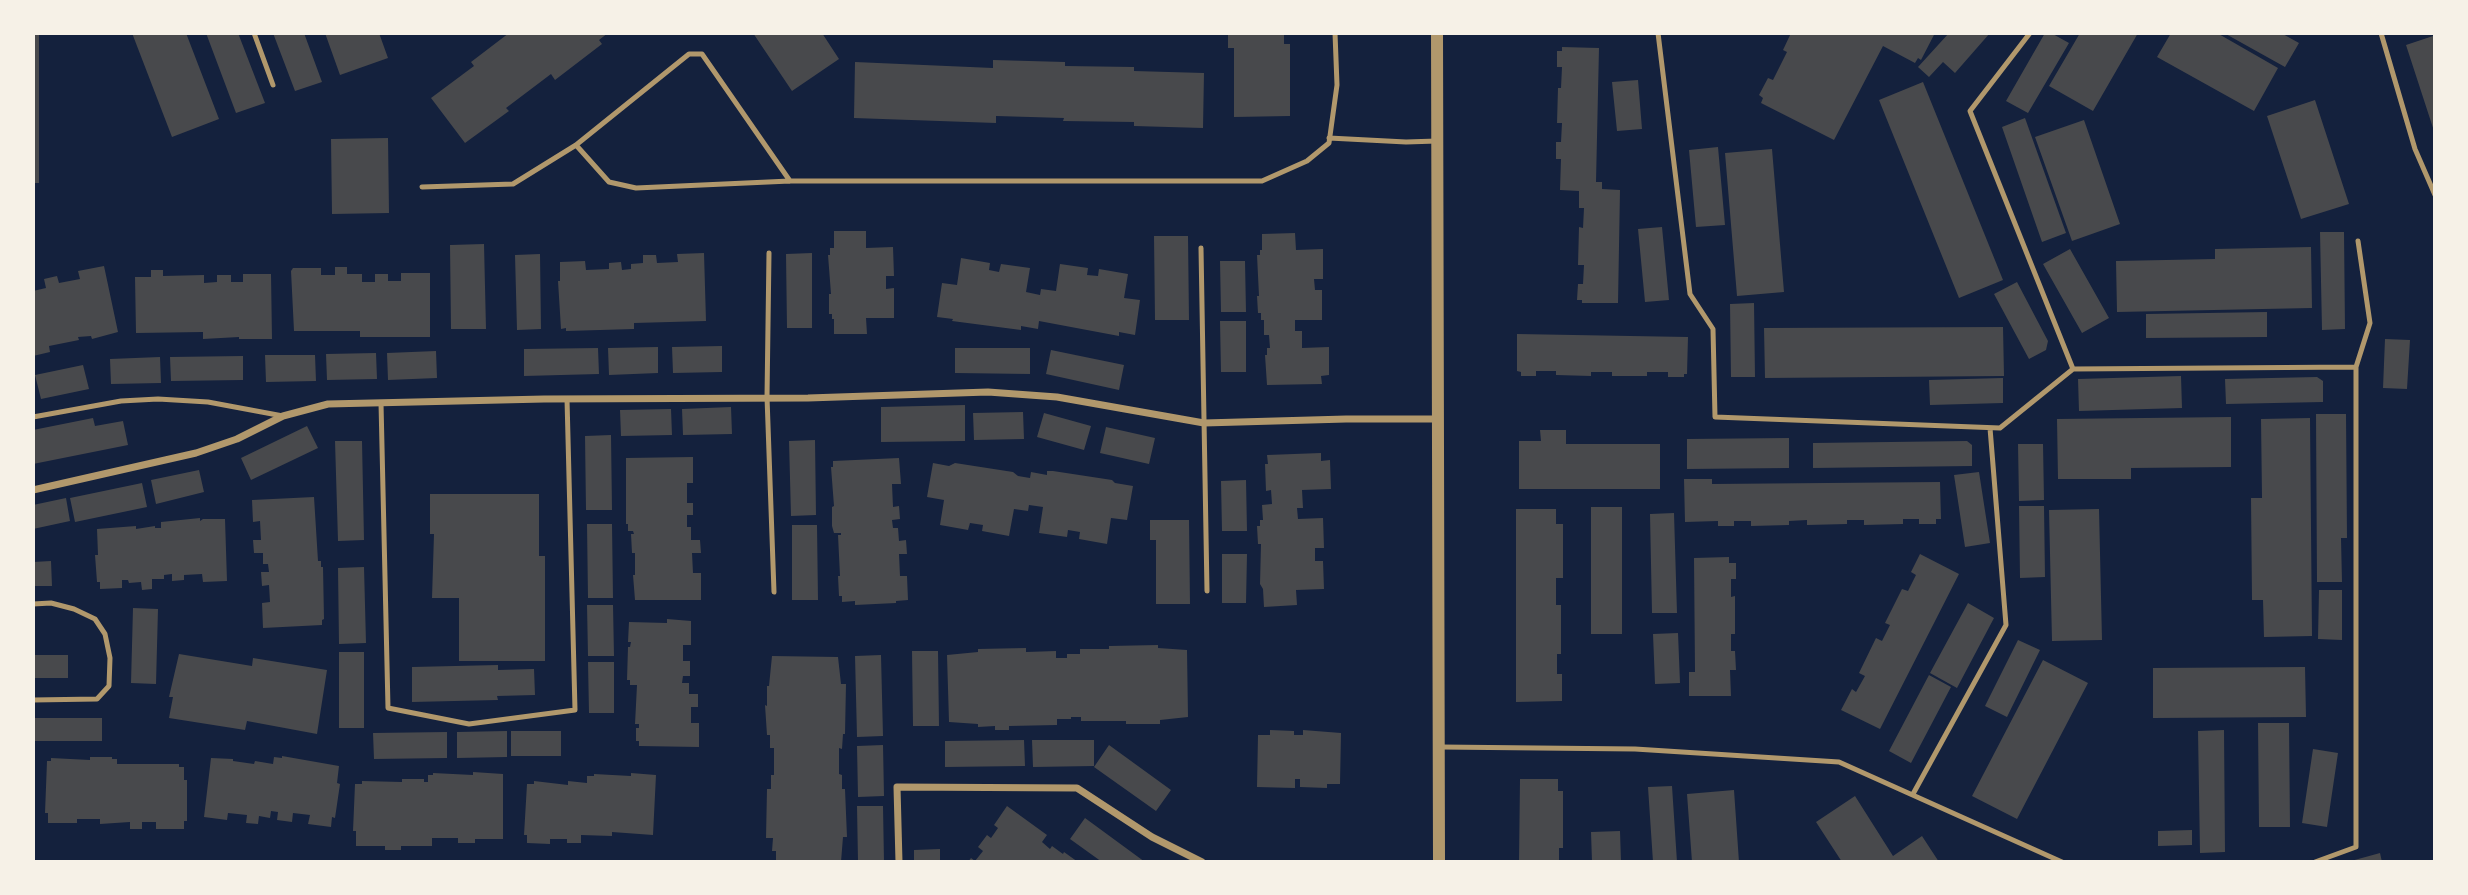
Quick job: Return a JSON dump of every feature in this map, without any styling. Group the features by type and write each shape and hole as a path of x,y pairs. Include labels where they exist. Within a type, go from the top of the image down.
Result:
{"street":[{"path":"1437,33 1439,862"},
{"path":"33,490 196,453 237,439 283,416 328,404 808,398 988,392 1057,397 1204,423 1437,419"},
{"path":"899,862 897,788 1077,789 1152,837 1202,862"}],"lane":[{"path":"254,33 273,85"},
{"path":"576,145 609,183 636,188 790,181 1262,180 1307,161 1329,143 1337,85 1335,33"},
{"path":"1658,33 1690,294 1713,329 1715,417 2000,428 2073,369 2356,368"},
{"path":"2030,33 1970,110 2073,369"},
{"path":"2381,33 2415,149 2435,195"},
{"path":"422,187 513,184 576,145 689,54 702,54 790,181"},
{"path":"1329,138 1437,141"},
{"path":"2315,862 2356,847 2356,368 2370,323 2358,241"},
{"path":"1202,248 1207,591"},
{"path":"769,253 767,397 774,592"},
{"path":"33,417 121,401 158,399 208,402 283,416"},
{"path":"380,403 388,708 469,724 575,710 567,399"},
{"path":"1913,794 2006,625 1990,428"},
{"path":"33,604 51,603 74,609 94,619 105,634 110,658 109,686 97,699 33,700"},
{"path":"1438,747 1635,749 1839,762 2063,862"}],"building":[{"path":"33,33 39,33 39,183 33,183"},
{"path":"132,33 186,33 219,119 172,137"},
{"path":"206,33 238,33 265,103 236,113"},
{"path":"273,33 304,33 322,82 295,91"},
{"path":"325,33 379,33 388,58 340,75"},
{"path":"509,33 608,33 599,40 602,44 555,80 551,74 506,108 509,111 465,143 431,98 474,66 471,62"},
{"path":"753,33 822,33 839,59 792,91"},
{"path":"1228,33 1284,33 1284,44 1290,44 1290,116 1234,117 1234,48 1228,48"},
{"path":"1791,33 1935,33 1921,60 1918,58 1915,63 1883,46 1834,140 1761,103 1763,98 1759,95 1768,78 1773,80 1787,52 1783,50"},
{"path":"1949,33 1990,33 1955,73 1943,62 1929,77 1918,67"},
{"path":"2045,33 2051,33 2069,43 2028,113 2006,101"},
{"path":"2080,33 2138,33 2093,111 2049,86"},
{"path":"2171,33 2217,33 2278,68 2254,111 2157,57"},
{"path":"2224,33 2281,33 2299,43 2285,67"},
{"path":"2433,36 2435,41 2434,131 2406,45"},
{"path":"1562,47 1599,48 1596,182 1602,182 1602,189 1620,190 1618,303 1582,303 1582,300 1577,300 1578,284 1583,284 1584,265 1578,265 1579,227 1583,228 1584,208 1579,208 1579,191 1560,190 1561,159 1556,159 1556,142 1561,142 1562,123 1557,123 1558,88 1561,88 1562,67 1557,67 1557,51 1562,51"},
{"path":"993,60 1065,62 1065,66 1134,67 1134,71 1204,73 1203,128 996,116 996,123 854,118 855,62 993,68"},
{"path":"1638,80 1642,129 1617,131 1612,82"},
{"path":"1923,82 2003,280 1959,298 1879,100"},
{"path":"2315,100 2349,204 2301,219 2267,116"},
{"path":"2025,118 2066,233 2042,242 2002,127"},
{"path":"2084,120 2120,224 2072,241 2035,137"},
{"path":"388,138 389,213 332,214 331,139"},
{"path":"1718,147 1725,225 1696,227 1689,150"},
{"path":"1772,149 1784,292 1737,296 1725,153"},
{"path":"1662,227 1669,300 1645,302 1638,229"},
{"path":"834,231 866,231 866,248 893,247 894,276 886,276 886,289 894,288 894,318 866,318 867,334 834,334 834,319 832,314 829,314 831,294 828,255 830,248 834,248"},
{"path":"2320,232 2344,232 2345,329 2322,330"},
{"path":"1295,233 1296,250 1323,249 1323,279 1314,279 1315,290 1322,290 1322,320 1295,320 1295,331 1302,331 1302,348 1329,347 1329,375 1321,376 1322,384 1267,385 1265,355 1267,348 1270,348 1269,335 1264,335 1264,320 1261,320 1261,313 1258,313 1257,255 1260,255 1262,250 1262,234"},
{"path":"1154,236 1188,236 1189,320 1155,320"},
{"path":"484,244 486,329 451,329 450,245"},
{"path":"2311,247 2312,308 2117,312 2116,261 2215,259 2215,249"},
{"path":"2070,249 2109,318 2082,333 2043,264"},
{"path":"704,253 706,321 634,323 634,329 561,329 558,281 560,262 585,261 586,270 609,269 609,263 621,262 622,270 631,269 631,264 643,263 643,255 656,255 657,263 678,262 677,254"},
{"path":"812,253 812,328 787,328 786,254"},
{"path":"540,254 541,329 517,330 515,255"},
{"path":"961,258 990,263 989,270 999,272 1001,264 1030,268 1026,292 1040,295 1041,289 1056,291 1060,264 1088,268 1087,275 1098,276 1099,269 1128,274 1124,298 1140,300 1135,335 1119,332 1119,336 1039,321 1038,329 1021,326 1021,330 937,317 942,283 957,285"},
{"path":"1220,261 1245,261 1246,312 1221,312"},
{"path":"104,266 118,332 92,339 91,336 78,337 79,340 49,346 50,352 33,356 33,291 46,288 44,279 57,276 59,283 80,279 78,271"},
{"path":"335,267 347,267 347,274 362,274 362,282 375,282 375,274 388,274 388,281 401,281 401,273 430,273 430,337 360,337 360,331 294,331 291,271 293,268 321,268 321,275 335,275"},
{"path":"151,270 163,270 163,276 204,275 204,283 217,282 217,275 231,275 231,282 243,282 243,274 271,274 272,339 203,339 203,332 136,333 135,277 151,277"},
{"path":"2017,282 2048,341 2046,350 2029,359 1994,294"},
{"path":"1754,303 1755,377 1731,377 1730,304"},
{"path":"2267,312 2267,337 2146,338 2146,314"},
{"path":"1220,321 1246,321 1246,372 1221,372"},
{"path":"2003,327 2004,376 1765,378 1764,328"},
{"path":"1517,334 1688,337 1687,374 1684,374 1684,377 1668,377 1668,372 1647,372 1647,376 1612,376 1612,372 1591,372 1591,376 1556,375 1556,371 1536,371 1536,376 1521,376 1521,372 1517,371"},
{"path":"2385,339 2410,340 2407,389 2383,388"},
{"path":"722,346 722,372 673,373 672,347"},
{"path":"658,347 658,373 609,375 608,348"},
{"path":"598,348 599,374 524,376 524,349"},
{"path":"955,348 1030,348 1030,374 955,373"},
{"path":"1051,350 1124,365 1119,390 1046,374"},
{"path":"436,351 437,378 388,380 387,353"},
{"path":"376,353 377,379 327,380 326,354"},
{"path":"265,355 315,355 316,381 266,382"},
{"path":"243,356 243,380 171,381 170,357"},
{"path":"160,357 161,383 111,384 110,359"},
{"path":"83,365 89,389 41,399 35,375"},
{"path":"2181,376 2182,408 2079,411 2078,379"},
{"path":"2317,377 2323,381 2323,402 2226,404 2225,379"},
{"path":"2003,378 2003,403 1930,405 1929,380"},
{"path":"965,405 965,441 881,442 881,407"},
{"path":"731,407 732,434 683,435 682,409"},
{"path":"671,409 672,435 621,436 620,410"},
{"path":"1023,412 1024,439 974,440 973,413"},
{"path":"1044,413 1091,426 1084,450 1037,437"},
{"path":"2316,414 2346,414 2347,538 2341,538 2342,582 2317,582"},
{"path":"2231,417 2231,467 2131,468 2131,479 2058,479 2057,419"},
{"path":"93,418 95,426 123,421 128,445 33,464 33,430"},
{"path":"2310,418 2312,636 2264,637 2263,600 2252,600 2251,498 2262,498 2261,419"},
{"path":"307,426 318,448 251,480 241,458"},
{"path":"1106,427 1155,438 1149,464 1100,453"},
{"path":"1540,430 1566,430 1566,444 1660,444 1660,489 1519,489 1519,441 1541,441"},
{"path":"611,435 612,510 586,510 585,436"},
{"path":"1789,438 1789,468 1687,469 1687,439"},
{"path":"815,440 816,515 791,516 789,441"},
{"path":"335,441 362,441 364,540 338,541"},
{"path":"1967,441 1972,445 1972,466 1813,468 1813,443"},
{"path":"2018,444 2043,444 2044,500 2019,501"},
{"path":"1321,453 1321,461 1330,460 1331,489 1302,490 1303,508 1297,508 1298,519 1323,518 1324,548 1315,548 1315,561 1323,561 1324,589 1296,590 1297,605 1264,607 1260,584 1261,544 1258,544 1257,526 1260,526 1260,520 1263,520 1262,505 1272,504 1271,490 1266,491 1267,455"},
{"path":"693,457 693,483 687,483 687,503 693,503 693,515 687,515 687,527 691,527 691,540 700,540 701,553 692,553 693,573 701,573 701,600 635,600 635,553 632,553 631,534 634,534 633,531 628,531 626,524 626,458"},
{"path":"899,458 901,484 892,484 893,507 899,506 900,519 892,520 893,528 898,528 899,541 906,540 907,554 899,554 900,576 907,576 908,600 855,605 855,601 842,602 838,576 838,535 841,533 834,533 832,526 833,461"},
{"path":"933,463 949,466 955,463 1013,472 1018,476 1030,478 1031,472 1047,475 1047,471 1053,471 1133,486 1127,520 1111,518 1107,544 1079,539 1080,532 1068,530 1067,537 1039,533 1043,507 1029,505 1028,511 1014,509 1009,536 982,531 983,525 970,523 968,530 940,525 944,500 927,497"},
{"path":"199,470 204,492 156,504 151,480"},
{"path":"1979,472 1990,543 1965,547 1954,475"},
{"path":"1684,479 1712,479 1712,484 1940,482 1941,519 1936,519 1936,524 1919,524 1919,519 1903,519 1903,524 1864,525 1864,520 1847,520 1847,524 1807,525 1807,520 1789,521 1789,525 1751,526 1751,521 1734,521 1734,526 1718,526 1718,521 1685,522"},
{"path":"1246,480 1247,531 1222,531 1221,481"},
{"path":"142,483 147,507 75,522 70,498"},
{"path":"430,494 539,494 539,556 545,556 545,661 459,661 459,598 432,598 434,534 430,534"},
{"path":"314,497 318,561 321,561 323,567 322,625 263,628 262,603 270,602 269,585 262,586 261,572 269,572 268,564 263,564 263,553 254,553 253,540 261,540 260,521 253,522 252,500"},
{"path":"66,498 70,521 33,529 33,505"},
{"path":"2019,506 2044,506 2045,577 2020,578"},
{"path":"1591,507 1622,507 1622,634 1591,634"},
{"path":"1516,509 1556,509 1556,524 1563,524 1563,578 1556,578 1556,605 1561,605 1561,654 1557,654 1557,674 1562,674 1562,701 1516,702"},
{"path":"2099,509 2102,640 2052,641 2049,510"},
{"path":"1674,513 1677,613 1652,613 1650,514"},
{"path":"200,518 200,521 225,519 227,581 203,582 202,574 184,575 184,580 172,581 172,574 164,575 164,579 152,579 152,589 142,590 141,582 129,583 128,580 122,580 122,588 100,589 95,555 98,555 97,529 136,526 136,529 155,526 161,528 161,522"},
{"path":"1150,520 1189,520 1190,604 1156,604 1156,540 1150,540"},
{"path":"587,524 612,524 613,598 588,598"},
{"path":"792,525 817,525 818,600 792,600"},
{"path":"1222,554 1247,554 1246,603 1222,603"},
{"path":"1920,554 1959,574 1880,729 1841,710 1852,689 1856,692 1865,676 1859,673 1876,638 1882,641 1890,625 1885,623 1902,589 1908,591 1916,575 1911,572"},
{"path":"1729,557 1729,563 1736,563 1736,579 1731,579 1731,597 1735,596 1735,634 1731,634 1731,651 1735,651 1736,670 1730,670 1731,696 1689,696 1689,672 1695,672 1694,558"},
{"path":"51,561 52,586 33,586 33,562"},
{"path":"364,567 366,643 339,644 338,568"},
{"path":"2319,590 2342,590 2342,640 2318,639"},
{"path":"1968,603 1994,618 1957,688 1930,673"},
{"path":"587,605 613,605 614,656 588,656"},
{"path":"133,608 158,609 156,684 131,683"},
{"path":"667,619 691,621 691,645 683,645 683,661 690,661 690,676 683,676 682,683 689,683 689,694 698,694 698,707 691,707 691,723 699,723 699,747 639,746 639,741 636,741 636,728 639,728 639,724 635,724 637,685 630,685 630,680 627,680 628,647 631,642 628,642 629,622 667,623"},
{"path":"1678,633 1680,683 1655,684 1653,634"},
{"path":"2018,640 2040,650 2007,717 1985,706"},
{"path":"1158,645 1158,648 1187,650 1188,717 1160,720 1160,724 1126,724 1126,721 1081,721 1081,717 1071,717 1057,719 1057,725 1009,726 1009,730 995,730 995,726 978,727 978,724 949,722 947,655 978,652 978,649 1026,648 1026,652 1056,651 1056,658 1067,658 1067,654 1080,654 1080,649"},
{"path":"912,651 938,651 939,726 913,726"},
{"path":"339,652 364,652 364,728 339,728"},
{"path":"179,654 252,666 253,658 327,670 317,734 247,721 245,730 169,718 173,697 169,697"},
{"path":"33,655 68,655 68,678 33,678"},
{"path":"881,655 883,736 857,737 855,656"},
{"path":"772,656 838,657 841,684 846,684 845,734 842,749 839,748 839,774 842,775 842,789 845,789 847,837 843,837 841,862 776,862 776,851 772,851 773,838 766,838 767,789 771,789 771,775 774,775 774,748 770,748 770,735 767,735 765,705 767,706"},
{"path":"2043,660 2088,683 2017,819 1972,796"},
{"path":"588,662 614,662 614,713 589,713"},
{"path":"498,665 498,670 534,669 535,695 497,696 498,700 412,702 412,667"},
{"path":"2305,667 2306,717 2153,718 2153,668"},
{"path":"1929,675 1951,687 1911,763 1889,751"},
{"path":"33,718 102,718 102,741 33,741"},
{"path":"2258,723 2289,723 2290,827 2259,827"},
{"path":"1270,730 1294,731 1294,735 1303,735 1303,730 1341,733 1340,784 1327,784 1327,788 1300,787 1300,779 1295,779 1295,788 1257,787 1258,735 1270,735"},
{"path":"2224,730 2225,852 2200,853 2198,731"},
{"path":"507,731 507,757 457,758 457,732"},
{"path":"511,731 561,731 561,756 511,756"},
{"path":"447,732 447,758 374,759 373,733"},
{"path":"1024,740 1025,766 945,767 945,741"},
{"path":"1032,740 1094,740 1094,766 1033,767"},
{"path":"883,745 884,796 858,797 857,746"},
{"path":"1109,745 1171,790 1156,811 1094,767"},
{"path":"2313,749 2338,753 2327,827 2302,823"},
{"path":"90,757 112,757 117,759 117,764 179,764 179,767 184,767 184,780 187,780 187,821 184,821 184,829 156,829 156,822 142,822 142,829 130,829 130,822 100,824 100,819 77,819 77,823 48,823 48,813 45,813 47,761 51,761 51,758 90,760"},
{"path":"274,757 339,766 337,783 340,784 331,827 308,824 310,815 293,813 292,822 277,820 278,812 271,811 270,818 259,816 258,824 246,823 247,815 228,813 227,820 204,817 211,758 273,764"},
{"path":"473,772 503,774 503,839 475,839 475,843 458,843 458,838 432,838 432,846 401,846 401,850 385,850 385,846 356,846 356,831 353,831 355,784 362,784 362,781 402,782 402,779 424,779 424,782 428,782 428,775 433,773 473,775"},
{"path":"631,773 656,775 653,835 612,832 612,836 581,835 581,843 567,843 567,839 550,839 550,844 527,843 527,835 524,835 527,784 534,784 534,781 568,785 568,781 587,783 587,776 594,774 631,776"},
{"path":"1520,779 1558,779 1558,791 1563,791 1563,848 1559,848 1559,862 1519,862"},
{"path":"1672,786 1677,862 1653,862 1648,787"},
{"path":"1734,790 1739,862 1692,862 1687,794"},
{"path":"1855,796 1893,856 1922,836 1939,862 1842,862 1816,822"},
{"path":"857,806 883,806 884,862 858,862"},
{"path":"1007,806 1047,835 1042,842 1050,849 1052,846 1078,862 968,862 971,858 975,861 983,851 978,847 987,835 991,838 998,828 994,825"},
{"path":"1085,818 1145,862 1102,862 1070,839"},
{"path":"2192,830 2192,845 2158,846 2158,831"},
{"path":"1620,831 1621,862 1592,862 1591,832"},
{"path":"940,849 940,862 914,862 914,850"},
{"path":"2380,853 2382,862 2351,861"}]}
